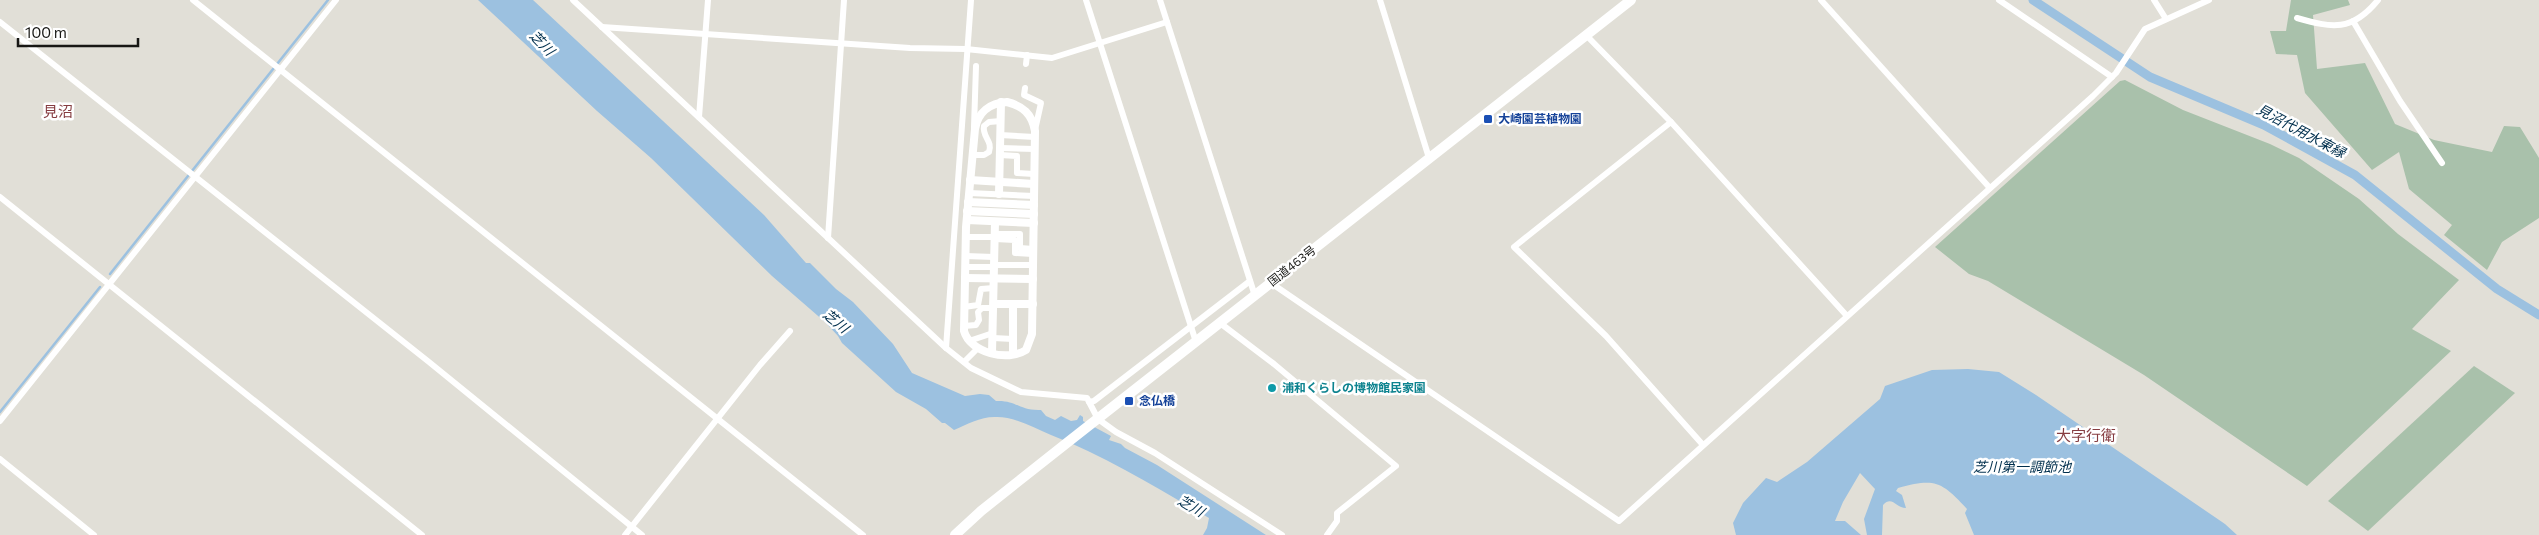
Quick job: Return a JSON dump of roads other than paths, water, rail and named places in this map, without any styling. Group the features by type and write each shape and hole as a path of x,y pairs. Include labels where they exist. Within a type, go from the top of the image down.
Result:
{"highway":[{"name":"国道463号","path":"956,535 981,512 1068,442 1586,36 1619,4 1631,0"}],"street":[{"path":"193,0 862,535"},
{"path":"0,420 336,0"},
{"path":"573,0 946,348 971,368 1021,392 1086,398 1095,421 1282,535"},
{"path":"699,117 708,0"},
{"path":"828,238 844,0"},
{"path":"946,348 966,48 971,0"},
{"path":"1086,0 1196,342"},
{"path":"1160,0 1255,296"},
{"path":"1380,0 1429,158"},
{"path":"1821,0 1990,187"},
{"path":"2000,0 2112,77"},
{"path":"2154,0 2166,19"},
{"path":"1271,283 1619,521 2112,77 2145,30 2166,19 2180,15 2194,5 2209,0"},
{"path":"2297,18 2329,27 2353,22 2378,0"},
{"path":"0,22 429,362 642,535"},
{"path":"602,27 910,48 966,48 1052,58 1167,22"},
{"path":"2353,22 2400,101 2442,163"},
{"path":"1586,36 1671,122 1847,316"},
{"path":"1026,64 1027,56"},
{"path":"976,66 974,129 967,211 964,326 965,336 977,349 992,353 1022,353 1029,346 1032,334 1035,134 1040,102 1024,94 1025,88"},
{"path":"974,129 979,116 985,109 1001,102 1018,104 1024,109 1029,114 1035,134"},
{"path":"999,194 1001,102"},
{"path":"972,155 984,155 988,152 990,145 984,133 984,126 989,122 1001,121"},
{"path":"1671,122 1514,247 1606,336 1703,446"},
{"path":"1000,151 1018,139 1035,134"},
{"path":"1000,135 1018,139 1035,149"},
{"path":"1000,151 1017,156 1017,173 1034,174"},
{"path":"970,180 1034,184"},
{"path":"969,193 1034,196"},
{"path":"0,197 422,535"},
{"path":"968,202 1034,210"},
{"path":"967,211 1034,210"},
{"path":"967,220 1034,223"},
{"path":"992,353 995,222"},
{"path":"966,237 995,237 1020,234 1020,248 1033,251"},
{"path":"965,256 980,258 994,263 1033,265"},
{"path":"980,258 994,263"},
{"path":"965,267 980,258"},
{"path":"965,278 1033,279"},
{"path":"1089,402 1094,401 1250,281"},
{"path":"964,307 978,305 981,289 994,288"},
{"path":"1013,354 1014,304"},
{"path":"964,326 976,325 979,320 978,312 982,308 1033,304"},
{"path":"1220,322 1274,364 1396,466 1337,513 1337,521 1327,535"},
{"path":"626,535 790,331"},
{"path":"969,341 993,336 1013,339"},
{"path":"964,362 977,349"},
{"path":"0,459 94,535"}],"water":[{"name":"芝川","path":"478,0 533,0 764,215 806,263 810,263 836,289 853,302 893,344 912,373 965,396 989,395 996,401 1009,402 1028,409 1041,410 1046,416 1055,420 1061,416 1071,421 1077,420 1080,415 1083,417 1083,421 1111,436 1109,440 1121,444 1157,465 1266,535 1203,535 1209,518 1092,453 1024,423 1004,417 980,419 954,430 945,423 942,423 926,409 896,392 842,343 825,322 772,276 651,158 597,111"},
{"name":"芝川第一調節池","path":"1968,369 1999,372 2036,395 2225,524 2237,535 1974,535 1965,513 1967,509 1950,492 1937,484 1921,483 1898,488 1896,491 1902,495 1906,508 1889,501 1886,502 1883,505 1882,535 1867,535 1864,519 1875,489 1860,473 1843,502 1835,521 1845,521 1861,535 1736,535 1733,523 1743,503 1766,478 1777,482 1807,462 1880,399 1885,386 1932,370"}],"waterway":[{"path":"110,274 328,0"},
{"name":"見沼代用水東縁","path":"2033,0 2150,77 2264,125 2355,175 2497,289 2539,315"},
{"path":"0,412 100,287"}],"place":[{"name":"大崎園芸植物園","path":"1488,119"},
{"name":"浦和くらしの博物館民家園","path":"1272,388"},
{"name":"念仏橋","path":"1129,401"}],"district":[{"name":"見沼","path":"58,112"},
{"name":"大字行衛","path":"2086,436"}]}
